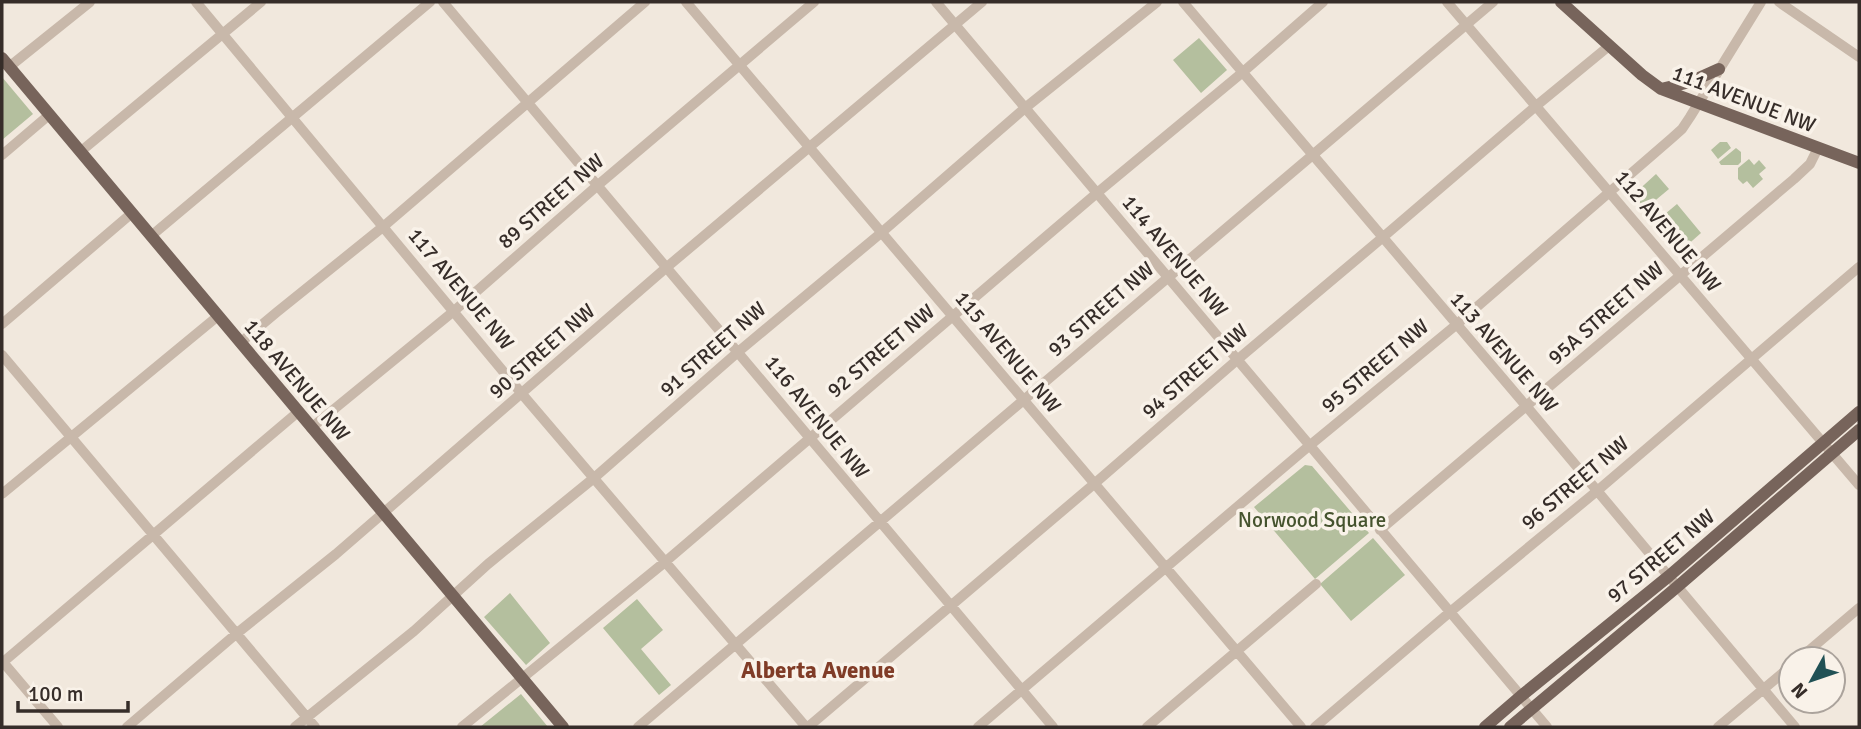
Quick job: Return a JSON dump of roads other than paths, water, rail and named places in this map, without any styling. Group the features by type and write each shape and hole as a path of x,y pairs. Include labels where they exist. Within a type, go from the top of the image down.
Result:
{"main road":[{"name":"111 AVENUE NW","path":"1561,2 1661,89 1859,163"},
{"name":"118 AVENUE NW","path":"6,63 563,727"},
{"path":"1661,89 1690,82 1719,69"},
{"name":"97 STREET NW","path":"1510,727 1859,412"},
{"name":"97 STREET NW","path":"1485,727 1521,696 1673,582 1859,430"}],"street":[{"path":"6,63 89,2"},
{"name":"117 AVENUE NW","path":"196,2 522,394 807,727"},
{"path":"80,152 261,2"},
{"path":"151,236 430,2"},
{"name":"116 AVENUE NW","path":"443,2 1053,727"},
{"path":"240,343 384,226 645,2"},
{"name":"115 AVENUE NW","path":"686,2 1301,727"},
{"name":"89 STREET NW","path":"312,428 454,311 814,2"},
{"name":"114 AVENUE NW","path":"936,2 1547,727"},
{"name":"90 STREET NW","path":"127,727 336,554 667,267 982,2"},
{"name":"91 STREET NW","path":"295,727 414,631 488,564 594,478 1025,108 1157,2"},
{"name":"113 AVENUE NW","path":"1183,2 1795,727"},
{"name":"92 STREET NW","path":"462,727 665,562 1323,2"},
{"name":"112 AVENUE NW","path":"1447,2 1859,485"},
{"name":"93 STREET NW","path":"638,727 1493,2"},
{"name":"95 STREET NW","path":"978,727 1455,325 1682,128 1761,2"},
{"path":"1779,2 1859,57"},
{"name":"94 STREET NW","path":"807,727 951,607 1237,359 1609,46"},
{"path":"2,155 50,115"},
{"name":"95A STREET NW","path":"1380,530 1807,167 1818,148"},
{"path":"2,324 132,214"},
{"name":"96 STREET NW","path":"1315,727 1859,267"},
{"path":"2,494 218,316"},
{"path":"2,355 315,727"},
{"path":"58,727 2,662 298,412"},
{"path":"1147,727 1316,584"},
{"path":"1815,645 1859,608"},
{"path":"1717,727 1777,678"}],"district":[{"name":"Alberta Avenue","path":"818,670"}],"park label":[{"name":"Norwood Square","path":"1312,520"}]}
